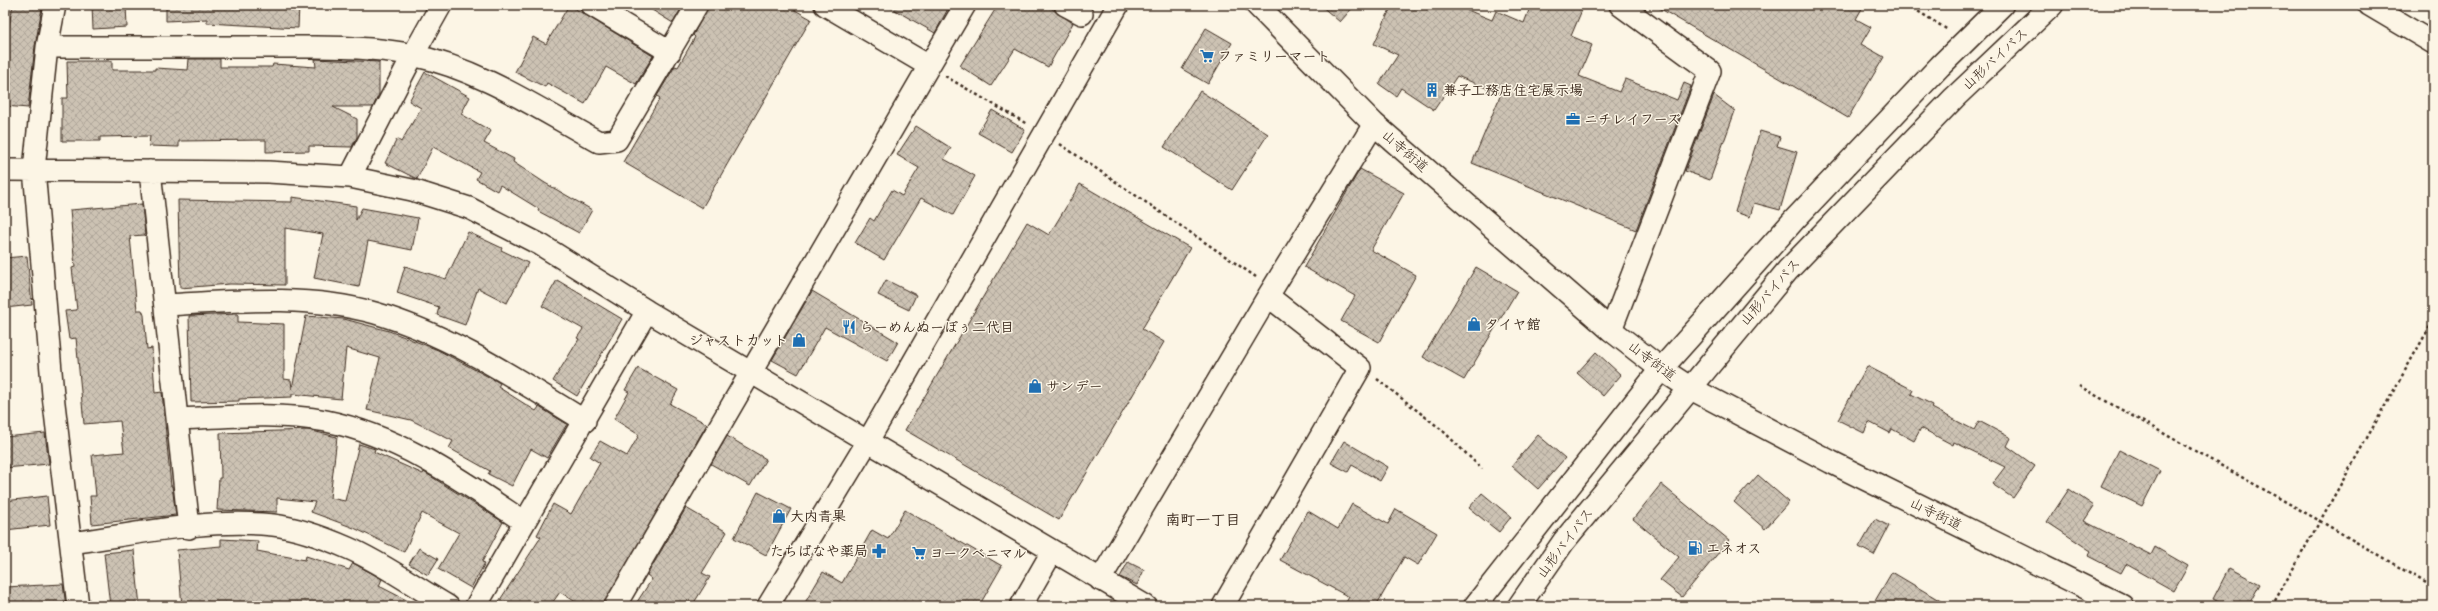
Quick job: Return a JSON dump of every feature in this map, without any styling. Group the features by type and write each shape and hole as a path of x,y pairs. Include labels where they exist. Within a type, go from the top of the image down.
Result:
{"main road":[{"name":"山寺街道","path":"1257,5 1374,124 1611,330 1661,369 1690,388 1831,462 2123,606"},
{"path":"1475,606 1661,369 1795,219 1965,41 2002,5"},
{"name":"山形バイパス","path":"1519,606 1564,541 1788,270 1954,98 2052,5"}],"street":[{"path":"55,5 48,47 34,169 53,395 78,606"},
{"path":"350,177 413,55 442,5"},
{"path":"591,5 670,52"},
{"path":"48,47 322,47 413,55 481,77 599,142 617,140 697,5"},
{"path":"826,5 929,66"},
{"path":"615,606 965,5"},
{"path":"768,606 868,441 1043,133 1118,5"},
{"path":"1611,330 1710,71 1620,5"},
{"path":"2370,5 2433,43"},
{"path":"1100,580 1270,292 1374,124"},
{"path":"5,170 34,169 268,172 350,177 412,190 469,208 541,245 647,311 868,441 1052,552 1146,606"},
{"path":"150,171 166,305 189,528"},
{"path":"1222,606 1360,368 1270,292"},
{"path":"166,305 227,301 302,302 335,305 374,313 444,339 585,421"},
{"path":"476,606 524,522 585,421 647,311"},
{"path":"178,418 246,416 290,418 324,421 357,428 435,464 524,522"},
{"path":"71,543 238,523 274,525 313,534 350,548 448,606"},
{"path":"1021,606 1052,552"}],"path":[{"path":"1908,5 1965,41"},
{"path":"929,66 1043,133 1270,292"},
{"path":"2272,606 2433,321"},
{"path":"1360,368 1391,389 1436,426 1482,469"},
{"path":"2079,386 2320,520 2433,587"}],"building":[{"path":"13,5 42,8 35,46 28,108 5,106 5,29 8,30"},
{"path":"92,5 126,5 127,27 93,29"},
{"path":"166,5 299,5 298,28 207,23 207,19 166,21"},
{"path":"569,5 653,56 636,84 606,67 585,104 547,83 545,87 515,72 533,37 546,44"},
{"path":"644,5 683,5 673,23"},
{"path":"709,5 786,5 811,19 702,208 623,162 660,98 657,96 675,66 678,67 695,37 693,35"},
{"path":"886,5 950,5 935,33"},
{"path":"998,5 1046,5 1073,23 1048,67 1015,49 991,86 960,66"},
{"path":"1320,5 1355,5 1340,22"},
{"name":"ニチレイフーズ","path":"1392,5 1455,5 1492,20 1496,11 1524,23 1531,5 1570,5 1582,10 1571,36 1592,45 1579,76 1619,92 1625,79 1677,100 1684,83 1691,86 1636,230 1472,163 1501,94 1457,76 1434,110 1401,88 1396,96 1379,84 1398,55 1374,44"},
{"path":"1654,5 1864,5 1856,19 1871,27 1861,44 1884,57 1848,118"},
{"name":"ファミリーマート","path":"1206,28 1232,43 1208,84 1182,69"},
{"path":"189,59 220,59 220,67 272,67 273,64 316,67 315,59 379,62 379,94 373,107 333,107 357,119 357,137 352,147 309,146 309,151 266,152 266,140 179,141 179,147 149,146 150,136 100,137 100,141 62,141 62,98 68,98 67,61 112,61 112,70 155,70 155,68 188,70"},
{"path":"425,72 470,97 461,114 491,131 484,143 514,159 513,162 545,183 592,210 579,233 538,211 539,209 500,185 497,191 476,179 480,172 433,147 417,179 385,163 397,139 401,142 421,108 409,101"},
{"path":"1200,91 1268,134 1232,190 1164,147"},
{"path":"1714,95 1735,111 1710,180 1685,171"},
{"path":"992,110 1025,130 1012,152 978,133"},
{"path":"916,126 951,148 944,159 975,176 953,215 921,198 884,260 855,243 870,218 874,221 892,190 902,196 919,168 897,155"},
{"path":"1760,131 1780,137 1777,146 1797,152 1780,210 1754,203 1750,217 1735,212"},
{"path":"1360,169 1404,193 1371,250 1416,275 1379,342 1341,321 1355,296 1304,267"},
{"name":"サンデー","path":"1080,184 1190,248 1142,329 1164,342 1059,520 905,430 1027,222 1049,235"},
{"path":"292,197 356,206 356,220 362,208 418,218 412,250 368,241 359,287 314,278 323,234 285,228 285,285 230,284 180,288 178,200 292,202"},
{"path":"142,204 145,235 130,236 137,310 142,310 144,315 147,349 152,348 155,393 162,392 171,486 176,515 92,524 90,496 96,496 92,455 124,452 120,421 84,424 76,338 69,339 65,311 77,310 72,268 75,267 70,210"},
{"path":"468,232 502,248 501,250 528,263 507,303 478,288 465,325 437,315 439,307 397,293 405,266 446,279"},
{"path":"27,256 32,305 5,308 5,258"},
{"path":"1476,267 1517,291 1464,380 1423,357"},
{"path":"557,280 622,319 577,396 553,381 579,339 577,338 583,329 542,306"},
{"path":"886,280 916,295 909,310 878,295"},
{"path":"812,291 898,342 887,361 825,327 798,374 772,360"},
{"path":"238,314 238,322 284,324 284,379 291,380 292,389 306,316 344,319 389,331 438,350 500,383 498,387 536,411 539,407 567,424 547,458 531,449 512,486 488,474 490,471 449,448 453,441 411,420 367,410 380,358 346,348 341,399 292,394 292,397 239,399 239,401 191,402 189,316"},
{"path":"1596,352 1621,375 1603,396 1577,373"},
{"path":"1867,366 1913,390 1911,394 1933,405 1932,408 1974,430 1979,421 2011,438 2007,446 2035,466 2013,498 1992,484 2005,467 1954,442 1953,445 1921,428 1914,441 1892,429 1890,433 1869,422 1864,433 1838,420"},
{"path":"638,368 678,390 670,404 707,424 603,606 582,606 560,592 550,606 496,606 541,537 537,535 553,504 571,514 600,463 590,457 600,441 627,456 639,435 614,419 629,392 625,390"},
{"path":"308,430 337,437 330,498 345,501 359,444 375,449 374,452 423,474 424,472 503,522 482,562 485,563 471,588 438,569 459,533 422,513 404,552 354,528 311,512 315,502 277,498 277,512 217,510 219,478 221,478 220,433"},
{"path":"45,433 49,464 5,468 5,437"},
{"path":"1538,435 1565,458 1538,489 1512,466"},
{"path":"727,436 766,459 750,486 711,464"},
{"path":"1344,441 1388,467 1380,481 1352,465 1348,472 1331,463"},
{"path":"2119,450 2160,471 2142,506 2101,486"},
{"path":"1758,475 1789,502 1765,529 1734,502"},
{"name":"エネオス","path":"1661,484 1729,540 1682,597 1660,580 1679,557 1633,519"},
{"path":"2069,489 2094,506 2084,521 2151,555 2155,547 2188,566 2174,591 2126,564 2121,573 2088,556 2091,551 2047,522"},
{"path":"758,492 791,509 766,555 734,538"},
{"path":"1482,493 1511,517 1499,532 1469,508"},
{"path":"47,496 50,525 5,530 5,501"},
{"path":"1352,504 1388,524 1396,509 1437,533 1418,565 1404,557 1376,606 1344,606 1349,597 1280,560 1308,511 1338,529"},
{"path":"686,508 727,532 702,573 710,577 692,606 629,606 631,603 635,605 652,579 647,575"},
{"name":"ヨークベニマル","path":"905,510 1002,566 979,606 803,606 823,572 842,583 872,530 888,539"},
{"path":"1875,519 1889,526 1874,555 1859,547"},
{"path":"221,539 258,541 257,551 305,560 306,556 349,570 353,563 382,579 379,586 418,606 182,606 177,550 221,546"},
{"path":"419,548 438,559 428,575 409,564"},
{"path":"134,550 140,606 110,606 104,553"},
{"path":"1128,562 1144,570 1137,585 1120,577"},
{"path":"2229,568 2260,584 2248,606 2226,606 2213,599"},
{"path":"1892,572 1949,606 1872,606"},
{"path":"63,584 66,606 5,606 5,587"}],"place":[{"name":"ファミリーマート","path":"1207,56"},
{"name":"兼子工務店住宅展示場","path":"1432,90"},
{"name":"ニチレイフーズ","path":"1573,119"},
{"name":"タイヤ館","path":"1474,324"},
{"name":"らーめんぬーぼぅ二代目","path":"849,327"},
{"name":"ジャストカット","path":"799,340"},
{"name":"サンデー","path":"1035,386"},
{"name":"大内青果","path":"779,516"},
{"name":"エネオス","path":"1695,548"},
{"name":"たちばなや薬局","path":"879,551"},
{"name":"ヨークベニマル","path":"919,553"}],"district":[{"name":"南町一丁目","path":"1203,520"}]}
